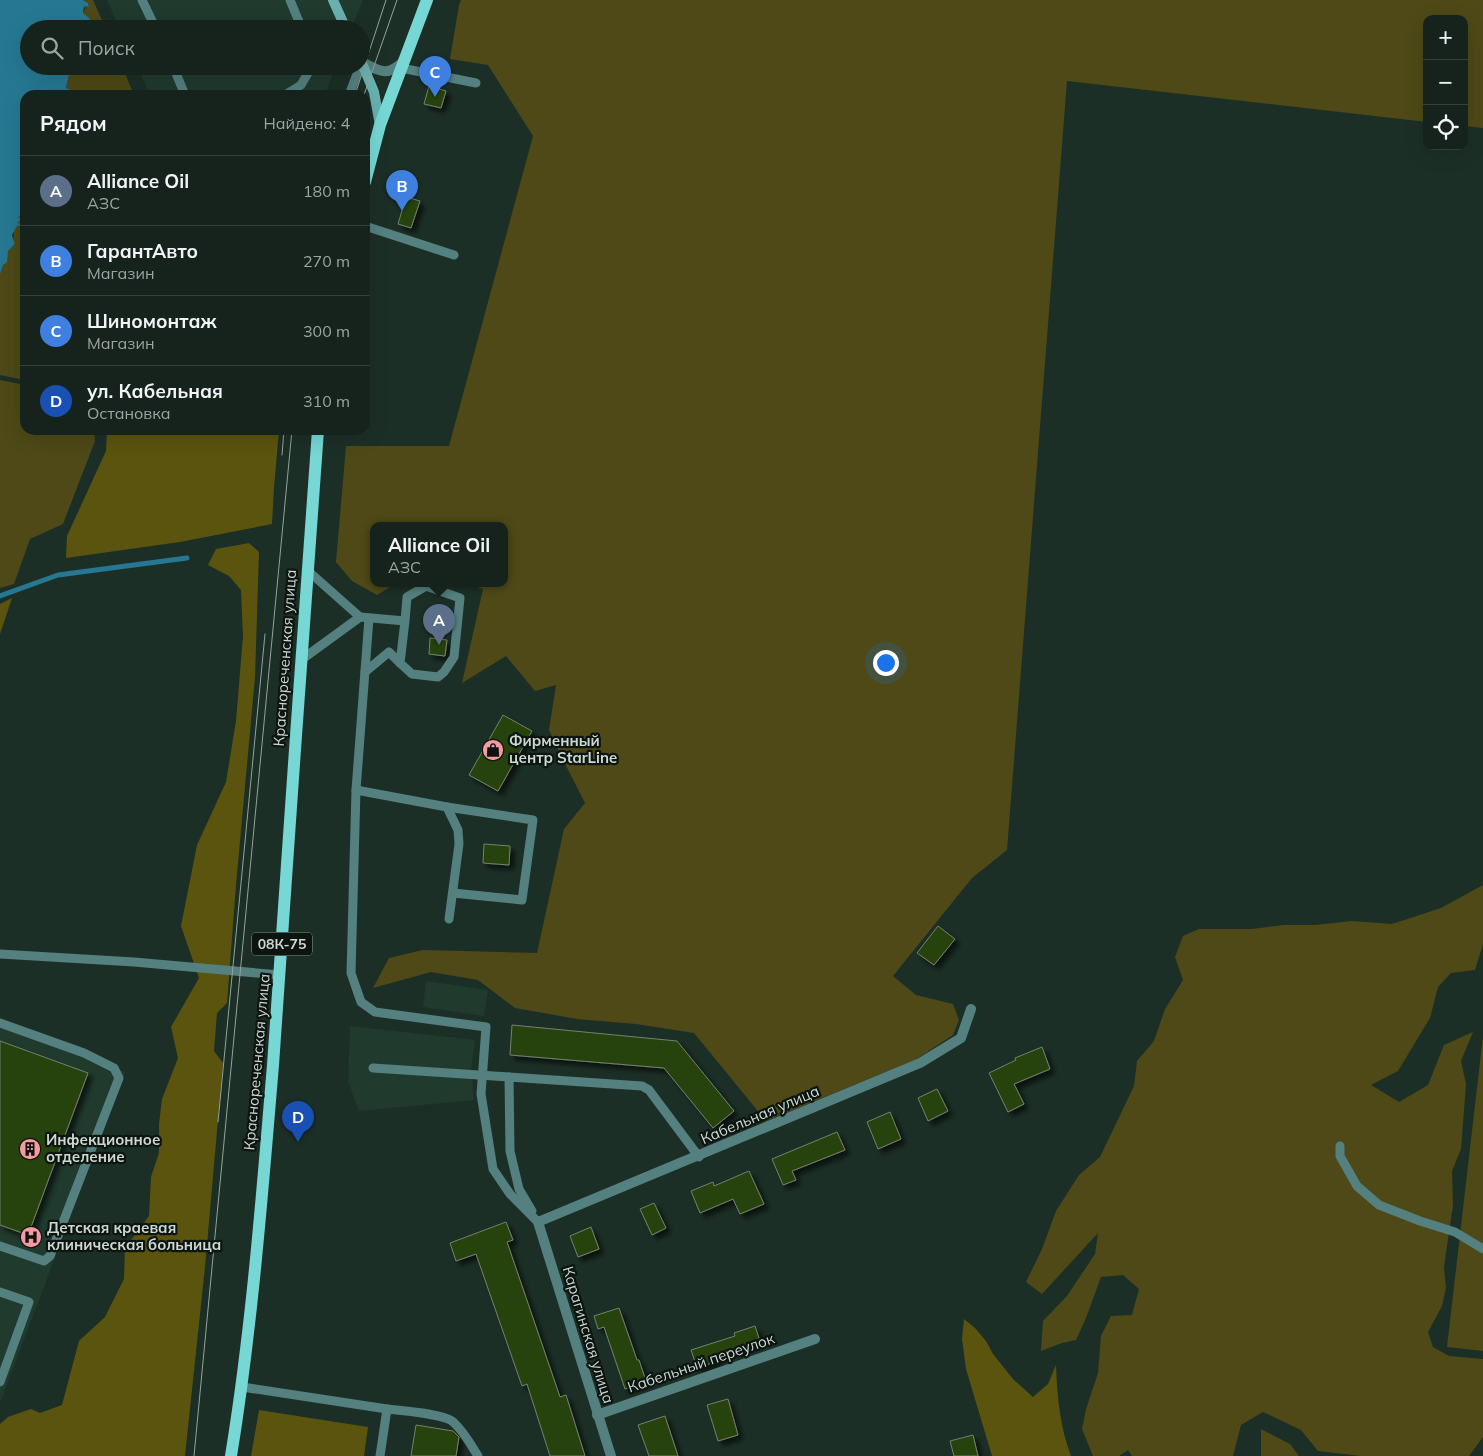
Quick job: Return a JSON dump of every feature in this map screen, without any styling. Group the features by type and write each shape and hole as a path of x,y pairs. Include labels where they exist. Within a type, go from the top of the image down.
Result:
{"main road":[{"path":"370,163 380,125 427,0"},
{"name":"Краснореченская улица","path":"231,1456 242,1388 258,1233 280,975 306,570 318,435"}],"street":[{"path":"333,0 342,20"},
{"path":"370,67 381,72 393,70 403,64"},
{"path":"366,75 374,92 380,125"},
{"name":"Кабельная улица","path":"538,1222 699,1157 920,1063 960,1038 971,1009"},
{"name":"Карагинская улица","path":"538,1222 611,1456"},
{"name":"Кабельный переулок","path":"597,1415 815,1339"}],"lane":[{"path":"142,0 152,20"},
{"path":"290,0 298,20"},
{"path":"403,64 476,83"},
{"path":"177,75 183,90"},
{"path":"293,90 301,85 307,75"},
{"path":"351,90 356,75"},
{"path":"370,228 454,255"},
{"path":"306,570 364,617 404,621"},
{"path":"400,663 407,597 424,587"},
{"path":"365,672 389,652 412,674 438,677 444,672 454,657 460,598 429,587"},
{"path":"301,660 364,617"},
{"path":"364,617 365,672 356,790 351,973 361,1002 375,1012 486,1027 482,1076 483,1111 493,1169 510,1194 538,1222"},
{"path":"356,790 447,807 533,820 522,900 453,893"},
{"path":"447,807 458,830 459,844 449,919"},
{"path":"0,954 134,962 280,975"},
{"path":"0,1023 84,1053 114,1068 119,1078 50,1256 44,1261 0,1246"},
{"path":"373,1068 642,1086 649,1090 699,1157"},
{"path":"509,1077 510,1151 519,1189 538,1222"},
{"path":"1340,1146 1340,1156 1357,1186 1379,1205 1455,1232 1483,1249"},
{"path":"0,1292 29,1302 0,1382"},
{"path":"242,1388 386,1410 443,1416 459,1428 478,1456"},
{"path":"380,1456 386,1410"}],"shaded area":[{"path":"83,0 93,0 102,20 86,20 83,13 84,6 89,7 88,3"},
{"path":"107,0 363,0 355,20 116,20"},
{"path":"461,0 1483,0 1483,128 1468,126 1468,15 1423,15 1423,122 1067,81 1007,850 972,878 893,976 916,995 953,1004 959,1020 953,1035 915,1060 766,1121 694,1033 636,1024 577,1019 515,1008 478,980 431,972 373,988 389,958 423,950 537,953 564,829 585,803 549,730 556,685 535,691 506,656 462,683 483,589 477,587 508,587 508,522 370,522 370,587 390,587 377,595 352,581 336,562 346,446 449,446 533,136 488,65 450,59"},
{"path":"69,75 126,75 132,90 67,90"},
{"path":"141,75 333,75 327,90 148,90"},
{"path":"20,220 20,379 0,375 0,273 8,251 15,244 14,230"},
{"path":"0,380 20,384 20,435 94,435 95,441 63,524 30,539 14,584 0,588"},
{"path":"107,435 279,435 272,524 180,542 66,558 67,536 106,451"},
{"path":"249,543 259,552 255,677 227,1003 217,1013 214,1051 223,1063 205,1267 185,1456 0,1456 0,1424 8,1417 31,1409 40,1413 62,1405 79,1341 105,1317 124,1279 125,1248 149,1216 151,1177 159,1153 159,1124 162,1099 178,1058 171,1027 199,978 181,926 197,845 226,782 236,721 243,636 241,590 229,576 208,565 216,549"},
{"path":"12,598 0,634 0,604"},
{"path":"1483,885 1483,944 1475,970 1451,973 1438,987 1430,1018 1398,1071 1371,1085 1399,1102 1428,1085 1444,1045 1473,1032 1461,1061 1466,1084 1461,1149 1452,1171 1453,1205 1444,1267 1446,1288 1442,1306 1428,1332 1433,1347 1449,1356 1483,1359 1483,1437 1469,1456 1361,1456 1318,1451 1301,1430 1263,1412 1241,1425 1233,1456 1132,1456 1128,1450 1119,1456 1093,1456 1082,1429 1086,1409 1098,1373 1101,1336 1111,1316 1132,1315 1139,1289 1123,1275 1101,1277 1076,1340 1041,1351 1043,1321 1067,1296 1095,1254 1098,1233 1042,1294 1026,1282 1042,1249 1056,1211 1079,1175 1100,1157 1134,1086 1137,1061 1154,1041 1165,1009 1183,980 1175,957 1183,936 1199,929 1251,929 1352,921 1392,924 1441,908"},
{"path":"426,981 488,990 484,1016 423,1007"},
{"name":"Детская краевая клиническая больница","path":"0,1022 125,1072 0,1403"},
{"path":"350,1026 475,1040 471,1069 474,1100 359,1111 348,1081"},
{"path":"1483,1036 1483,1351 1447,1347"},
{"path":"964,1319 986,1341 993,1354 1013,1379 1033,1397 1048,1384 1056,1365 1060,1411 1064,1434 1071,1456 992,1456 966,1369 962,1339"},
{"path":"259,1410 368,1427 364,1456 251,1456"},
{"path":"1261,1429 1290,1444 1299,1456 1261,1456"}],"water":[{"path":"0,0 83,0 88,3 89,7 84,6 83,13 90,20 20,20 20,75 69,75 66,88 70,90 20,90 20,216 18,217 20,221 17,223 20,225 17,226 12,235 15,244 8,251 7,262 3,265 0,274"}],"building":[{"path":"429,86 446,91 441,108 424,104"},
{"path":"406,197 420,201 411,228 398,224"},
{"path":"430,638 447,640 445,656 429,654"},
{"path":"503,715 532,731 498,791 469,775"},
{"path":"484,844 510,846 509,865 483,863"},
{"path":"938,926 955,939 934,965 917,953"},
{"path":"512,1025 677,1041 734,1111 713,1128 664,1068 510,1055"},
{"name":"Инфекционное отделение","path":"0,1041 88,1073 28,1235 0,1225"},
{"path":"1042,1047 1050,1069 1014,1084 1024,1104 1008,1112 989,1073 1016,1060 1015,1058"},
{"path":"937,1089 948,1111 928,1121 918,1098"},
{"path":"890,1112 901,1139 878,1149 867,1122"},
{"path":"837,1132 845,1150 792,1171 796,1180 783,1185 772,1159"},
{"path":"749,1171 764,1204 740,1214 733,1199 700,1213 691,1191 713,1182 714,1186"},
{"path":"654,1203 666,1228 652,1235 640,1209"},
{"path":"506,1222 513,1240 507,1242 560,1397 566,1395 585,1456 550,1456 527,1384 522,1386 476,1254 456,1261 450,1243"},
{"path":"591,1227 599,1249 578,1257 570,1236"},
{"path":"619,1308 646,1381 625,1389 604,1327 598,1329 594,1316"},
{"path":"755,1326 760,1341 716,1356 718,1361 697,1368 691,1350 735,1336 734,1333"},
{"path":"728,1399 738,1435 718,1441 707,1405"},
{"path":"665,1416 678,1456 649,1456 638,1425"},
{"path":"416,1425 453,1431 459,1437 456,1456 411,1456"},
{"path":"973,1435 978,1456 954,1456 950,1441"}],"waterway":[{"path":"0,596 58,575 187,558"}],"tram line":[{"path":"370,49 386,0"},
{"path":"366,90 397,0"},
{"path":"357,90 362,75"},
{"path":"282,455 284,435"},
{"path":"194,1456 292,435"},
{"path":"218,1122 265,634"}],"place":[{"name":"Шиномонтаж","path":"435,97"},
{"name":"ГарантАвто","path":"402,211"},
{"name":"Alliance Oil","path":"439,645"},
{"name":"Фирменный центр StarLine","path":"493,750"},
{"name":"ул. Кабельная","path":"298,1142"},
{"name":"Инфекционное отделение","path":"30,1149"},
{"name":"Детская краевая клиническая больница","path":"31,1237"}]}
